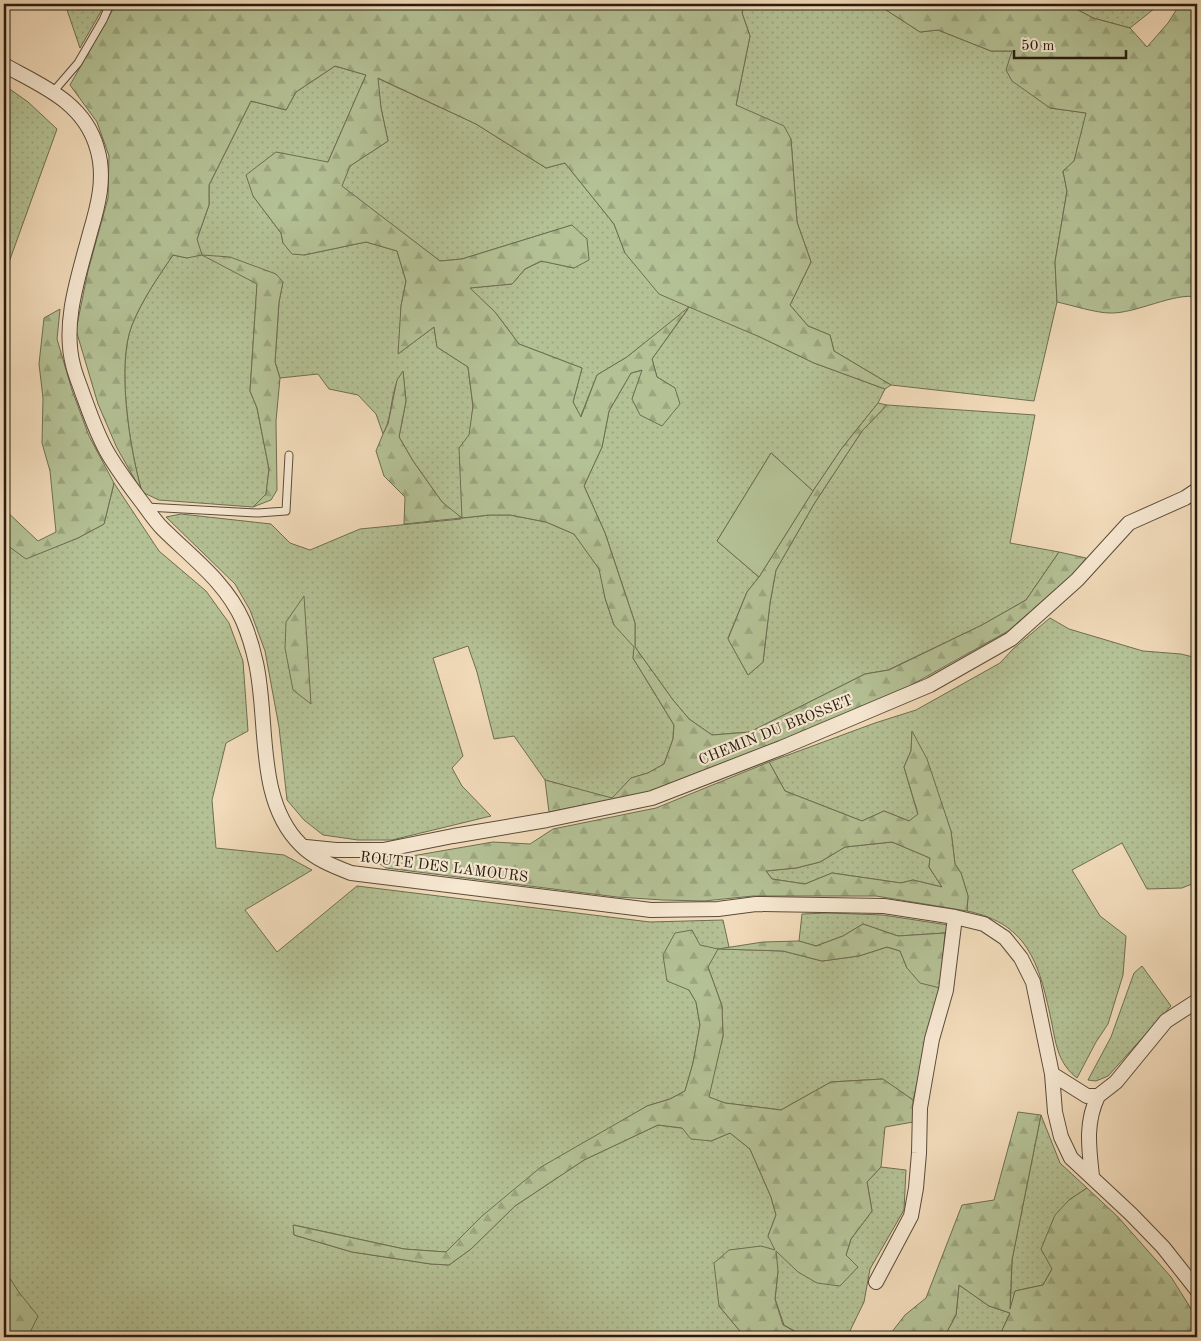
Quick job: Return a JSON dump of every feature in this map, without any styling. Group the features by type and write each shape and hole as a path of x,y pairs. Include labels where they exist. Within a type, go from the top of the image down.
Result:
{"street":[{"name":"ROUTE DES LAMOURS","path":"4,65 53,92 74,107 89,128 98,149 101,177 98,202 74,295 69,334 73,365 90,414 106,449 160,526 222,586 242,618 256,664 270,786 286,828 302,846 325,863 351,873 652,910 718,909 756,904 884,906 955,916 984,924 1004,938 1021,958 1033,982 1052,1074 1054,1112 1061,1137 1072,1158 1144,1227 1197,1290"},
{"name":"CHEMIN DU BROSSET","path":"302,846 336,850 383,850 547,820 652,798 781,748 930,685 1011,639 1077,580 1129,523 1186,498 1197,490"},
{"path":"876,1282 911,1216 919,1152 920,1108 932,1039 946,990 955,916"},
{"path":"1092,1176 1088,1145 1089,1123 1098,1096 1116,1082 1166,1021 1197,1000"},
{"path":"1052,1074 1087,1096 1098,1096"}],"lane":[{"path":"53,92 78,63 110,4"},
{"path":"146,507 258,513 286,511 289,455"}],"green space":[{"path":"65,4 103,4 103,8 80,48"},
{"path":"116,4 744,4 742,13 750,36 736,105 784,126 791,139 797,222 811,262 790,305 808,326 830,335 834,351 891,385 885,389 814,363 760,337 689,307 652,359 657,377 675,388 680,404 662,426 640,415 632,399 642,370 631,373 609,411 602,447 584,486 605,533 635,623 635,647 689,719 712,735 750,732 865,674 889,670 982,625 1026,600 1059,552 1086,558 1074,574 1008,631 906,688 713,769 645,793 549,812 545,780 612,798 631,778 648,773 664,764 673,739 674,725 633,658 634,647 614,625 605,598 599,569 574,534 546,522 510,515 462,518 459,448 469,435 473,406 468,367 437,347 434,327 398,354 401,306 406,281 397,251 366,242 304,255 292,254 283,243 281,233 253,196 246,175 276,152 328,162 366,75 335,66 296,92 286,110 251,101 209,185 209,205 197,239 202,255 187,258 173,255 141,307 132,325 127,342 125,362 126,408 137,475 142,492 117,448 98,404 76,330 88,271 108,198 109,156 97,122 70,85","holes":["378,78 476,124 546,168 565,163 614,224 625,253 659,294 689,307 627,357 597,375 581,417 573,402 582,368 519,344 495,312 470,288 512,284 525,269 541,261 574,268 589,260 587,239 572,225 462,259 440,261 342,186 350,166 388,141 381,108"]},
{"path":"744,4 877,4 920,32 938,30 991,51 1012,51 1050,108 1087,113 1074,162 1063,171 1067,191 1055,262 1057,302 1034,401 891,385 834,351 830,335 808,326 790,305 811,262 797,222 791,139 736,105 750,36 742,13"},
{"path":"877,4 1067,4 1093,18 1130,28 1147,47 1168,23 1180,4 1197,4 1197,297 1188,296 1166,300 1131,310 1110,313 1057,302 1055,262 1067,191 1063,171 1074,161 1086,113 1050,108 1012,81 1006,70 1012,51 991,51 938,30 920,32"},
{"path":"1067,4 1158,4 1130,28 1093,18"},
{"path":"335,66 366,75 328,162 253,196 281,233 283,243 304,255 366,242 397,251 406,281 401,306 399,353 434,327 437,347 468,367 473,406 462,518 510,515 546,522 574,534 600,569 605,598 614,625 635,646 635,623 605,533 584,486 602,447 609,411 631,373 643,370 632,399 675,388 657,377 652,359 688,309 627,357 597,375 580,418 573,402 582,368 519,344 495,312 469,288 512,284 525,269 542,261 574,268 572,225 462,259 440,261 341,186 350,166 388,141 377,78 476,124 546,168 565,163 614,224 625,253 760,337 814,363 885,389 878,403 842,448 813,491 771,453 717,541 759,577 747,592 728,638 748,675 763,662 776,570 814,504 862,431 887,405 1035,415 1010,543 1059,552 1026,600 982,625 888,670 865,674 750,732 712,735 689,719 635,647 633,658 674,725 673,739 664,764 648,773 631,778 612,799 545,780 514,736 494,739 477,672 468,646 433,658 463,756 452,768 462,786 491,816 392,840 358,840 323,835 304,820 287,800 279,727 265,651 250,610 235,584 166,517 181,514 271,524 290,543 310,550 360,529 461,519 442,502 413,461 399,437 406,401 403,372 393,394 389,419 383,434 376,414 358,395 329,389 318,374 280,378 275,362 279,302 283,282 257,285 250,391 257,408 269,469 266,495 253,507 159,500 142,492 129,431 126,408 125,362 127,342 132,325 145,298 173,255 187,258 197,239 209,205 209,185 251,101 286,110 296,92"},
{"path":"4,85 28,102 57,129 4,276"},
{"path":"202,255 230,257 276,274 283,282 279,302 275,362 280,378 276,421 277,490 271,500 253,507 266,494 269,469 257,408 250,391 257,284"},
{"path":"60,309 57,339 72,390 89,436 114,483 104,524 78,538 26,559 4,543 4,509 38,541 56,532 50,471 42,443 43,398 39,364 44,318"},
{"path":"403,371 406,401 399,437 413,461 442,502 462,518 404,524 405,497 384,476 376,451 388,424 397,380"},
{"path":"878,403 887,405 862,431 814,504 776,570 763,662 748,675 728,639 747,592 759,577 842,448"},
{"path":"771,453 813,491 759,577 717,541"},
{"path":"114,483 159,551 206,591 229,623 243,661 248,731 226,743 212,800 216,848 284,855 312,870 245,910 277,952 357,886 650,922 723,920 729,947 722,949 783,951 822,961 859,956 887,947 900,951 907,968 940,988 913,1100 882,1079 831,1082 781,1110 725,1103 708,1097 723,1036 722,1006 708,967 689,990 696,1002 700,1025 693,1063 685,1091 670,1099 647,1106 600,1135 482,1216 446,1252 404,1249 294,1225 294,1235 352,1252 449,1265 471,1249 515,1206 584,1160 658,1125 682,1128 711,1141 730,1133 750,1149 771,1197 776,1215 768,1236 846,1255 851,1239 872,1211 867,1182 881,1167 906,1170 904,1210 870,1269 864,1302 847,1337 805,1337 784,1325 775,1299 778,1271 719,1306 745,1337 4,1337 4,543 26,558 78,538 104,524"},
{"path":"304,596 311,704 293,690 285,648 286,622"},
{"path":"1050,618 1069,629 1143,651 1181,654 1197,658 1197,882 1182,888 1147,889 1122,843 1072,870 1100,916 1126,936 1123,975 1108,1024 1077,1078 1066,1067 1059,1054 1043,985 1029,951 1006,926 989,917 967,911 968,896 961,873 955,864 951,831 912,732 911,751 904,767 918,815 909,821 884,811 862,821 785,791 769,762 916,710 1000,663 1013,649"},
{"path":"912,731 927,759 951,831 955,864 961,873 968,896 967,911 876,896 753,896 704,901 617,897 386,868 377,862 493,842 530,844 553,829 656,808 769,762 785,791 862,821 884,811 909,821 918,814 904,767 911,751","holes":["892,842 930,858 929,867 942,887 913,880 901,883 832,873 805,884 772,879 766,871 796,868 820,862 845,847"]},
{"path":"892,842 930,858 929,867 942,887 913,880 901,883 832,873 805,884 772,879 766,871 796,868 820,862 845,847"},
{"path":"802,914 883,915 948,925 945,933 898,936 863,924 843,936 816,946 799,941"},
{"path":"863,924 898,936 945,933 940,988 920,983 907,968 900,951 887,947 859,956 822,961 783,951 718,949 763,942 799,941 816,946 843,936"},
{"path":"692,930 700,945 718,949 708,967 722,1006 723,1036 709,1097 725,1103 781,1110 831,1082 883,1079 913,1100 913,1122 885,1127 881,1167 867,1182 872,1211 851,1239 846,1255 858,1267 840,1286 817,1283 798,1272 776,1251 778,1271 775,1299 783,1325 805,1337 745,1337 719,1306 714,1263 729,1250 761,1246 775,1250 768,1236 776,1215 771,1197 750,1149 730,1133 711,1141 691,1139 682,1128 658,1125 584,1160 515,1206 471,1249 449,1265 352,1252 294,1235 293,1225 404,1249 446,1252 482,1216 541,1167 647,1106 670,1099 685,1091 693,1063 700,1025 696,1002 689,990 667,981 663,955 675,933"},
{"path":"1142,966 1171,1006 1108,1076 1096,1081 1088,1080 1111,1037 1134,973"},
{"path":"1018,1112 1041,1115 1012,1260 1010,1309 1015,1291 1043,1285 1052,1269 1041,1249 1055,1215 1069,1200 1087,1188 1118,1217 1171,1277 1197,1318 1197,1337 999,1337 1010,1313 989,1306 959,1285 956,1315 944,1337 888,1337 905,1315 926,1298 962,1205 994,1200"},
{"path":"1041,1115 1060,1163 1087,1188 1069,1200 1052,1269 1043,1285 1015,1291 1010,1313 1012,1260"},
{"path":"4,1269 18,1291 38,1316 28,1337 4,1337"},
{"path":"959,1285 989,1306 1010,1313 999,1337 944,1337 956,1315"}]}
